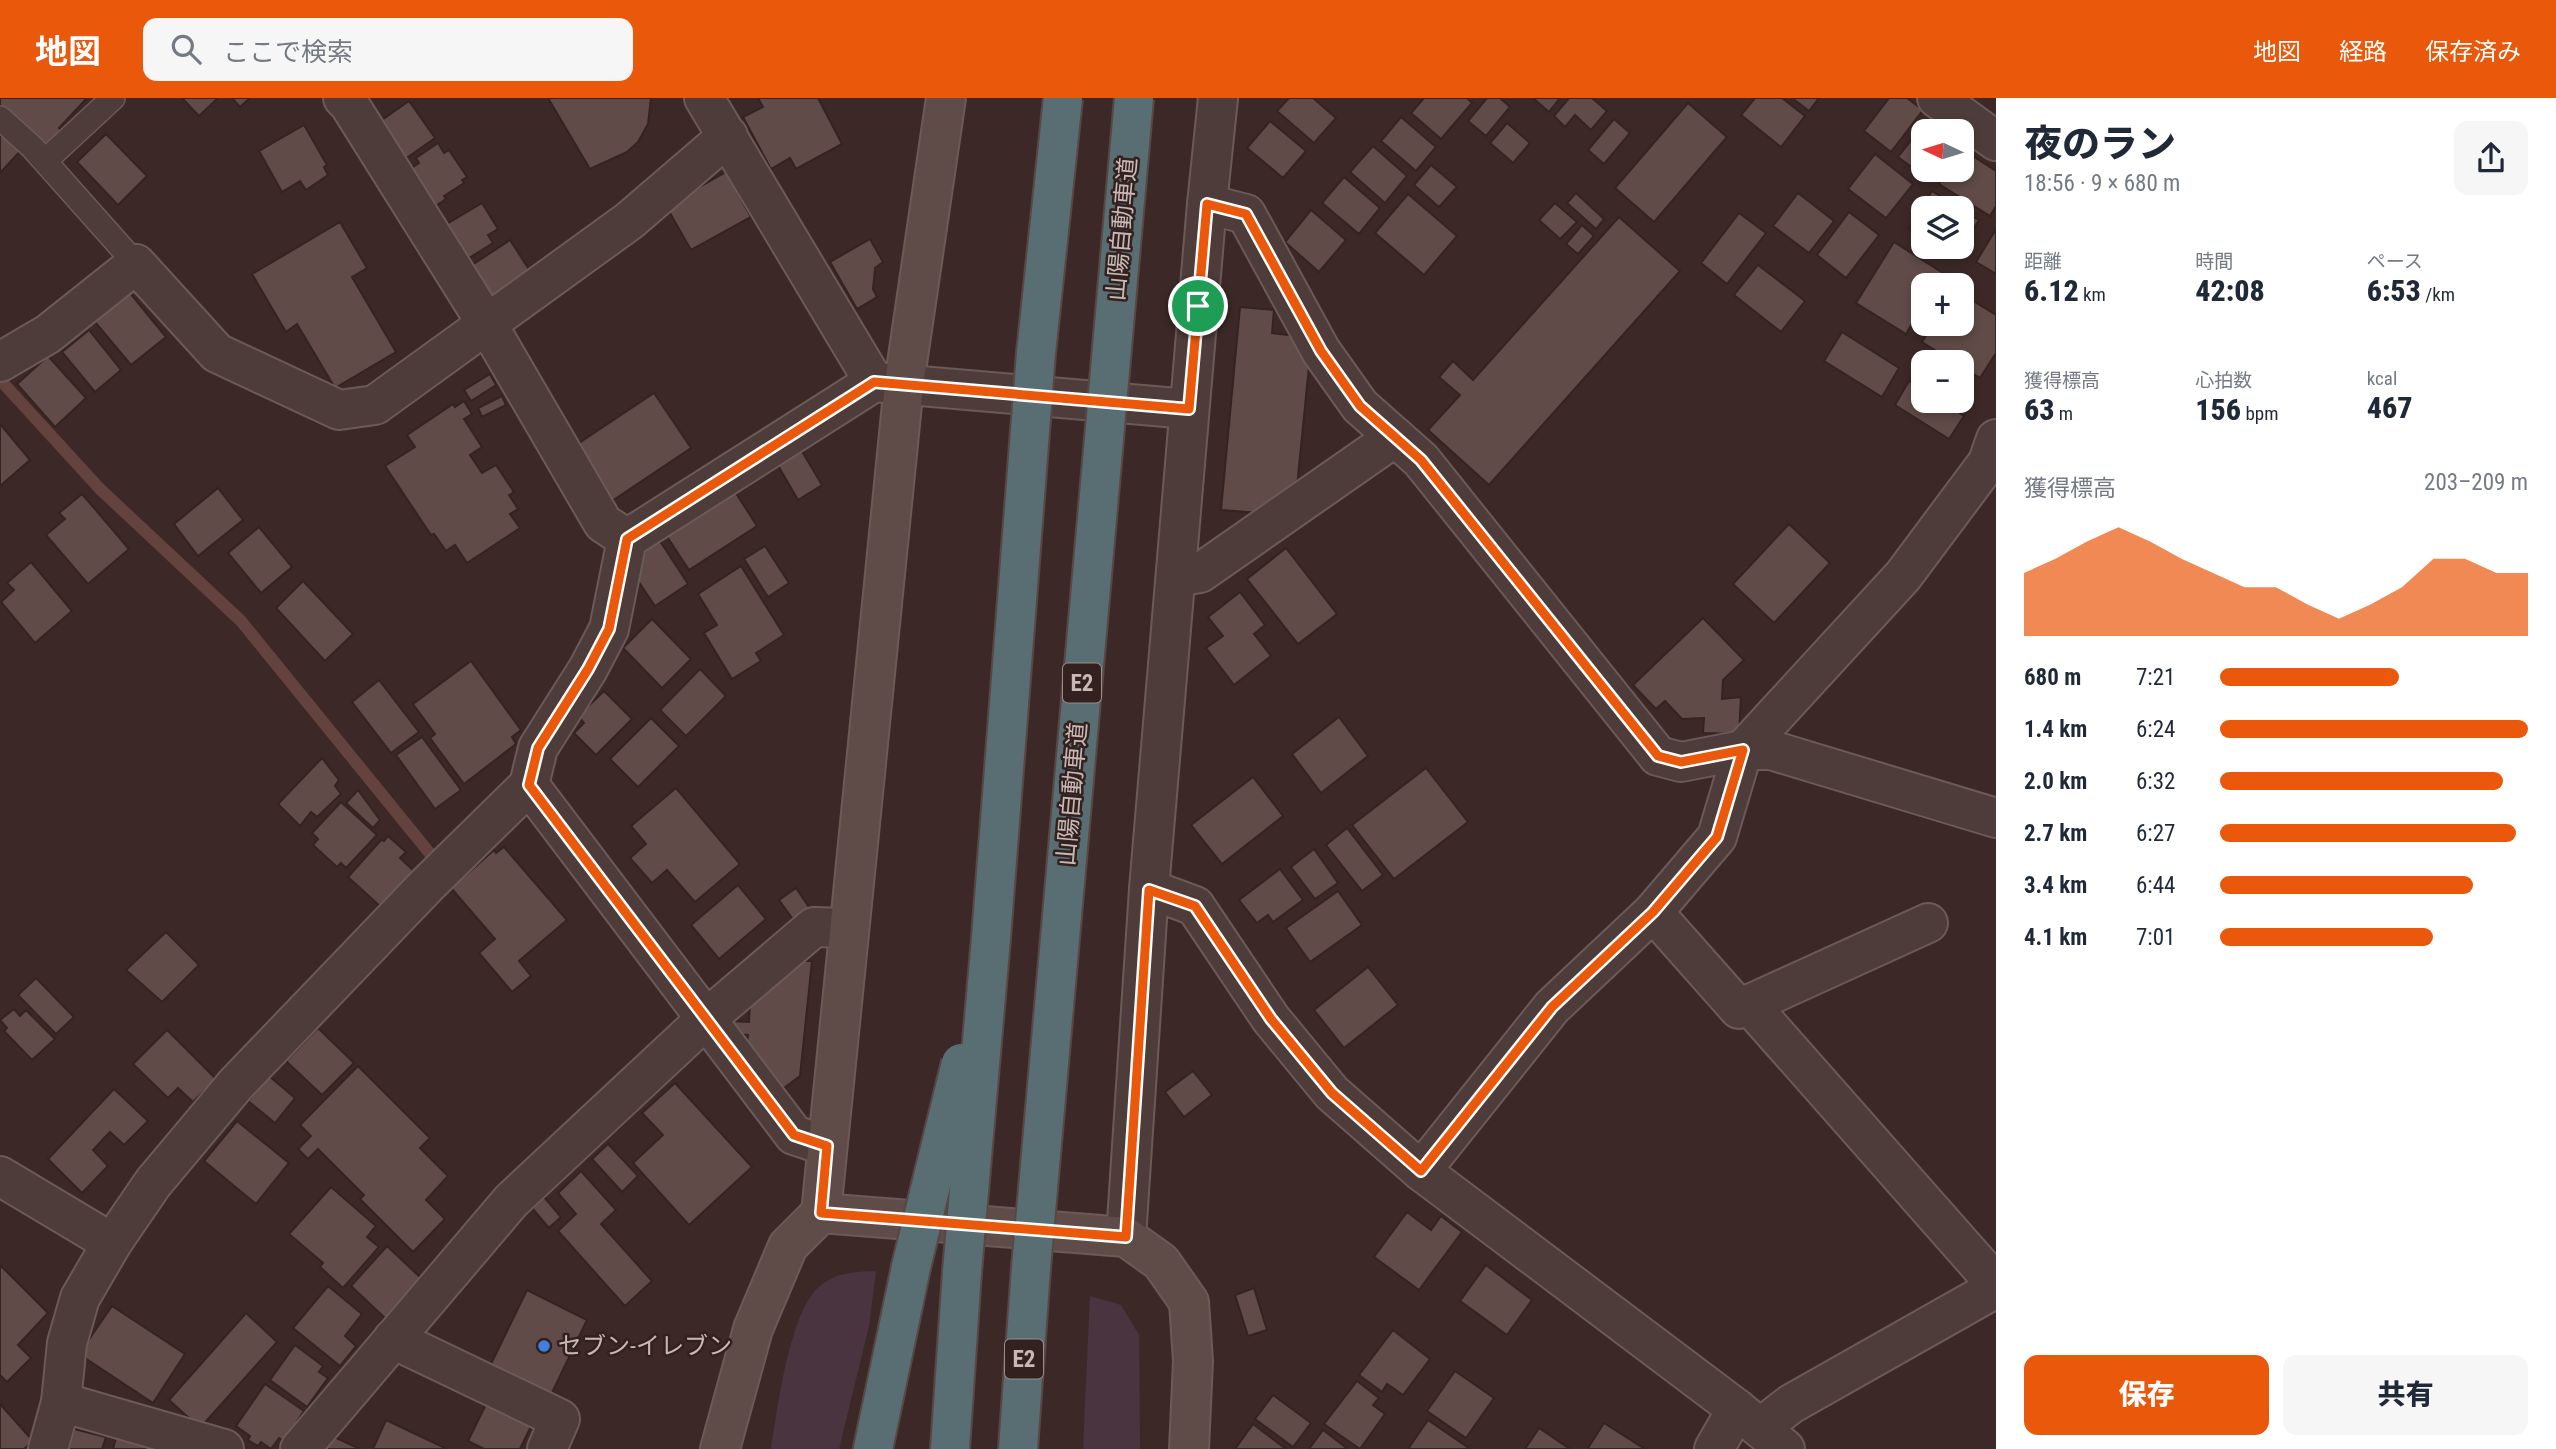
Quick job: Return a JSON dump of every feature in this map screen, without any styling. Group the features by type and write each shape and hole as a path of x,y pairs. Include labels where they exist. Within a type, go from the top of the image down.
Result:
{"highway":[{"path":"950,1449 1036,354 1063,98"},
{"name":"山陽自動車道","path":"1018,1449 1031,1268 1134,98"},
{"path":"873,1449 911,1267 992,938"}],"street":[{"path":"343,98 487,324 603,523 627,539"},
{"path":"704,98 889,383"},
{"path":"720,1449 753,1328 788,1247 821,1213 849,928 889,383 946,98"},
{"path":"1126,1237 1149,890 1218,98"},
{"path":"1937,98 1996,141"},
{"path":"0,362 48,334 136,264 217,353 339,410 374,405 629,221 728,136"},
{"path":"1207,204 1246,214 1321,351 1360,406 1421,460 1658,756 1681,762 1743,750 1771,750 1996,818"},
{"path":"48,1449 61,1402 67,1343 80,1298 112,1242 153,1183 236,1084 427,884 529,785 538,748 588,669 609,629 627,539 889,383 1189,409"},
{"path":"1176,577 1200,573 1395,437"},
{"path":"1421,1171 1552,1007 1653,912 1717,837 1743,750 1903,576 1988,462 1996,439"},
{"path":"529,785 794,1135 827,1146"},
{"path":"1149,890 1195,906 1271,1019 1332,1093 1421,1171 1761,1429"},
{"path":"1653,912 1739,1009 1927,923"},
{"path":"300,1449 511,1201 706,1019 814,927 849,928"},
{"path":"1714,1449 1761,1429 1791,1404 1996,1286 1749,1004"},
{"path":"0,1176 112,1242"},
{"path":"821,1213 1126,1237 1161,1262 1189,1302 1193,1362 1189,1449"},
{"path":"393,1339 560,1419 547,1449"},
{"path":"61,1402 223,1449"}],"lane":[{"path":"45,161 113,98"},
{"path":"0,118 45,161 136,264"}],"shaded area":[{"path":"876,1271 869,1326 839,1449 771,1449 786,1362 801,1316 810,1298 820,1286 839,1275"},
{"path":"1090,1296 1121,1305 1139,1335 1140,1449 1083,1449"}],"building":[{"path":"0,98 87,98 59,128 65,134 48,152 0,105"},
{"path":"182,98 218,98 199,116"},
{"path":"232,98 250,98 240,107"},
{"path":"548,98 651,98 648,124 638,142 627,152 590,169"},
{"path":"758,98 818,98 842,144 796,169 790,158 771,169 743,117 763,107"},
{"path":"1289,98 1313,98 1336,118 1314,143 1277,111"},
{"path":"1424,98 1467,98 1472,103 1441,139 1411,113"},
{"path":"1487,98 1500,98 1510,107 1486,136 1468,121"},
{"path":"1533,98 1560,98 1549,112"},
{"path":"1569,98 1592,98 1607,111 1591,130 1575,115 1565,127 1554,116"},
{"path":"1755,98 1782,98 1805,116 1781,147 1741,115"},
{"path":"1792,98 1819,98 1809,111"},
{"path":"1889,98 1907,98 1923,110 1916,119 1911,119 1911,126 1891,152 1864,131"},
{"path":"409,101 435,138 398,164 372,127"},
{"path":"1688,103 1727,137 1654,222 1615,188"},
{"path":"1401,117 1436,147 1416,171 1381,141"},
{"path":"1614,119 1630,133 1604,164 1588,150"},
{"path":"1270,121 1306,151 1283,178 1247,148"},
{"path":"1507,123 1530,143 1513,163 1490,143"},
{"path":"0,124 24,147 0,173"},
{"path":"304,125 327,165 324,167 328,175 306,190 300,181 282,192 259,151"},
{"path":"106,134 147,176 118,205 77,162"},
{"path":"1911,141 1911,167 1898,157"},
{"path":"438,143 444,153 449,150 467,177 462,180 464,183 444,196 446,199 431,209 407,171 419,163 416,158"},
{"path":"1373,146 1407,176 1385,203 1350,172"},
{"path":"1875,154 1913,184 1886,218 1848,189"},
{"path":"1974,157 1996,171 1996,206 1990,216 1974,206 1974,196 1958,196 1939,184 1974,182"},
{"path":"1431,165 1457,187 1439,207 1414,185"},
{"path":"726,172 751,217 691,250 666,206"},
{"path":"1344,177 1380,208 1359,234 1322,203"},
{"path":"1576,193 1604,219 1596,229 1567,203"},
{"path":"1798,193 1834,221 1809,253 1773,226"},
{"path":"1408,194 1457,236 1424,275 1375,233"},
{"path":"482,203 498,229 488,235 493,243 461,263 440,228"},
{"path":"1555,203 1577,222 1560,239 1539,220"},
{"path":"1311,210 1346,240 1319,272 1285,242"},
{"path":"1849,212 1879,235 1846,278 1817,255"},
{"path":"1739,213 1766,233 1727,284 1701,263"},
{"path":"1619,217 1680,271 1489,485 1428,430 1460,395 1439,377 1453,361 1473,380"},
{"path":"340,222 367,268 352,277 396,352 335,388 297,324 286,332 252,274"},
{"path":"1582,225 1594,236 1578,254 1566,244"},
{"path":"1996,229 1996,274 1976,262"},
{"path":"870,239 883,262 875,268 873,289 877,297 857,309 830,262"},
{"path":"510,240 530,271 486,300 466,269"},
{"path":"1894,242 1911,253 1911,259 1921,259 1943,273 1911,273 1911,325 1906,334 1856,303"},
{"path":"1758,265 1805,301 1781,332 1734,295"},
{"path":"130,293 166,337 131,365 95,322"},
{"path":"1974,301 1996,315 1996,353 1980,378 1974,374 1974,350 1935,350 1922,342 1926,336 1974,336"},
{"path":"1240,307 1274,310 1272,333 1297,336 1310,356 1297,487 1261,513 1221,510"},
{"path":"89,330 121,370 95,392 62,352"},
{"path":"1842,332 1899,368 1882,397 1824,361"},
{"path":"48,356 86,398 55,427 17,384"},
{"path":"490,374 496,385 471,401 464,390"},
{"path":"1909,381 1911,413 1959,413 1964,416 1949,439 1895,405"},
{"path":"654,393 691,448 612,501 576,445"},
{"path":"502,396 506,405 482,417 478,408"},
{"path":"464,401 472,414 464,419 482,447 470,455 482,473 496,465 514,492 509,495 518,509 510,514 520,528 467,563 455,545 446,551 434,534 431,535 385,466 415,447 407,435 453,404 455,407"},
{"path":"0,424 30,460 0,486"},
{"path":"800,448 822,485 798,500 776,462"},
{"path":"732,487 757,526 689,570 664,532"},
{"path":"218,488 243,520 198,556 174,524"},
{"path":"82,494 129,549 88,584 46,535 65,519 59,513"},
{"path":"1789,524 1830,563 1774,623 1733,584"},
{"path":"259,527 292,567 261,593 228,553"},
{"path":"656,535 688,584 655,606 632,572"},
{"path":"765,546 789,583 768,597 744,559"},
{"path":"1286,548 1337,614 1298,644 1247,579"},
{"path":"31,562 72,611 35,643 1,602 14,590 7,583"},
{"path":"741,566 784,635 756,653 761,661 732,679 704,633 717,625 698,594"},
{"path":"303,581 353,634 325,661 276,608"},
{"path":"1240,592 1265,625 1254,634 1271,656 1234,685 1206,648 1223,636 1208,617"},
{"path":"1703,618 1744,660 1723,680 1722,699 1741,697 1739,734 1703,733 1704,718 1682,719 1665,701 1656,709 1633,685"},
{"path":"652,619 691,659 662,688 623,648"},
{"path":"471,661 521,730 512,737 516,744 464,784 430,738 435,734 413,704"},
{"path":"700,669 726,696 686,736 660,710"},
{"path":"379,680 419,732 391,753 352,702"},
{"path":"604,691 632,719 596,755 574,733 584,723 578,716"},
{"path":"1339,717 1368,756 1321,793 1292,754"},
{"path":"651,718 679,746 638,787 610,759"},
{"path":"422,737 461,790 435,809 396,755"},
{"path":"322,758 339,780 335,786 341,794 317,817 311,812 300,826 278,804"},
{"path":"1426,768 1468,822 1394,879 1352,825"},
{"path":"1253,777 1283,816 1222,864 1191,825"},
{"path":"676,788 740,864 695,902 667,870 652,883 630,858 646,844 631,826"},
{"path":"358,790 380,820 373,828 346,803"},
{"path":"341,802 377,835 346,868 341,863 337,867 313,845 318,839 312,833"},
{"path":"1347,828 1383,875 1362,891 1326,845"},
{"path":"388,836 406,852 400,858 415,872 382,908 348,877 381,840 384,841"},
{"path":"504,847 567,920 519,961 531,976 512,992 479,953 495,939 451,888 494,850 496,853"},
{"path":"1314,849 1338,883 1315,899 1291,867"},
{"path":"1280,869 1303,900 1273,922 1268,915 1257,923 1239,900"},
{"path":"738,885 766,919 719,959 691,925"},
{"path":"796,888 813,913 797,925 779,900"},
{"path":"1338,891 1362,925 1310,962 1286,928"},
{"path":"166,932 199,965 162,1002 126,970"},
{"path":"802,961 812,961 800,1076 776,1094 746,1051 748,1035 731,1034 731,1021 749,1022 750,1003"},
{"path":"1368,967 1398,1005 1344,1048 1314,1010"},
{"path":"36,978 74,1017 56,1034 18,995"},
{"path":"14,1009 20,1016 26,1010 55,1039 32,1060 4,1031 7,1028 0,1020"},
{"path":"318,1028 354,1063 322,1095 286,1061"},
{"path":"167,1030 216,1079 193,1102 178,1088 168,1098 133,1064"},
{"path":"358,1066 430,1138 420,1148 448,1176 426,1200 445,1219 413,1252 360,1199 364,1195 318,1149 308,1159 298,1149 311,1136 300,1125"},
{"path":"1193,1071 1212,1095 1184,1117 1165,1092"},
{"path":"269,1076 295,1098 275,1123 248,1101"},
{"path":"675,1083 752,1167 689,1225 633,1163 663,1135 642,1113"},
{"path":"114,1089 148,1121 124,1145 110,1132 93,1150 108,1166 82,1193 48,1159"},
{"path":"237,1121 289,1163 256,1204 204,1161"},
{"path":"608,1144 638,1176 622,1192 592,1159"},
{"path":"581,1171 616,1210 601,1224 652,1281 625,1306 558,1231 576,1214 558,1193"},
{"path":"331,1187 376,1226 367,1237 379,1247 343,1288 320,1267 323,1263 289,1234"},
{"path":"544,1197 561,1217 549,1228 532,1208"},
{"path":"1407,1212 1431,1230 1441,1216 1462,1232 1419,1290 1374,1257"},
{"path":"387,1246 423,1280 386,1319 351,1286"},
{"path":"0,1265 48,1313 18,1345 31,1358 7,1382 0,1375"},
{"path":"1486,1265 1532,1300 1507,1335 1460,1301"},
{"path":"328,1286 362,1314 345,1336 356,1346 340,1366 293,1328"},
{"path":"1254,1288 1267,1330 1248,1336 1235,1295"},
{"path":"527,1290 587,1320 549,1399 488,1370"},
{"path":"112,1306 185,1354 153,1403 79,1354"},
{"path":"246,1313 277,1342 200,1428 169,1400"},
{"path":"1393,1330 1430,1359 1403,1395 1387,1384 1382,1392 1359,1375"},
{"path":"295,1345 323,1366 319,1372 328,1378 307,1407 270,1380"},
{"path":"1455,1371 1494,1398 1466,1438 1427,1411"},
{"path":"1357,1381 1379,1398 1373,1405 1385,1414 1360,1449 1324,1424"},
{"path":"265,1384 304,1411 284,1441 279,1438 271,1449 261,1442 258,1446 248,1440 250,1436 236,1426"},
{"path":"1273,1395 1311,1423 1293,1447 1255,1419"},
{"path":"489,1398 534,1420 520,1449 484,1449 468,1441"},
{"path":"0,1404 33,1441 24,1449 0,1449"},
{"path":"386,1420 447,1449 373,1449"},
{"path":"1428,1420 1470,1449 1408,1449"},
{"path":"1604,1423 1645,1449 1588,1448"},
{"path":"1253,1424 1286,1449 1235,1449"},
{"path":"1539,1428 1570,1449 1525,1449"},
{"path":"74,1429 106,1437 102,1449 68,1449"},
{"path":"1323,1430 1348,1449 1309,1449"},
{"path":"332,1436 360,1449 326,1449"},
{"path":"116,1438 146,1446 145,1449 113,1449"}],"waterway":[{"path":"3,383 100,489 241,621 436,861 442,856"}],"place":[{"name":"セブン-イレブン","path":"544,1346"}],"route":[{"path":"1207,204 1246,214 1321,351 1360,406 1421,460 1658,756 1681,762 1743,750 1717,837 1653,912 1552,1007 1421,1171 1332,1093 1271,1019 1195,906 1149,890 1126,1237 821,1213 827,1146 794,1135 529,785 538,748 588,669 609,629 627,539 874,382 1189,409 1198,306 1207,204"}]}
